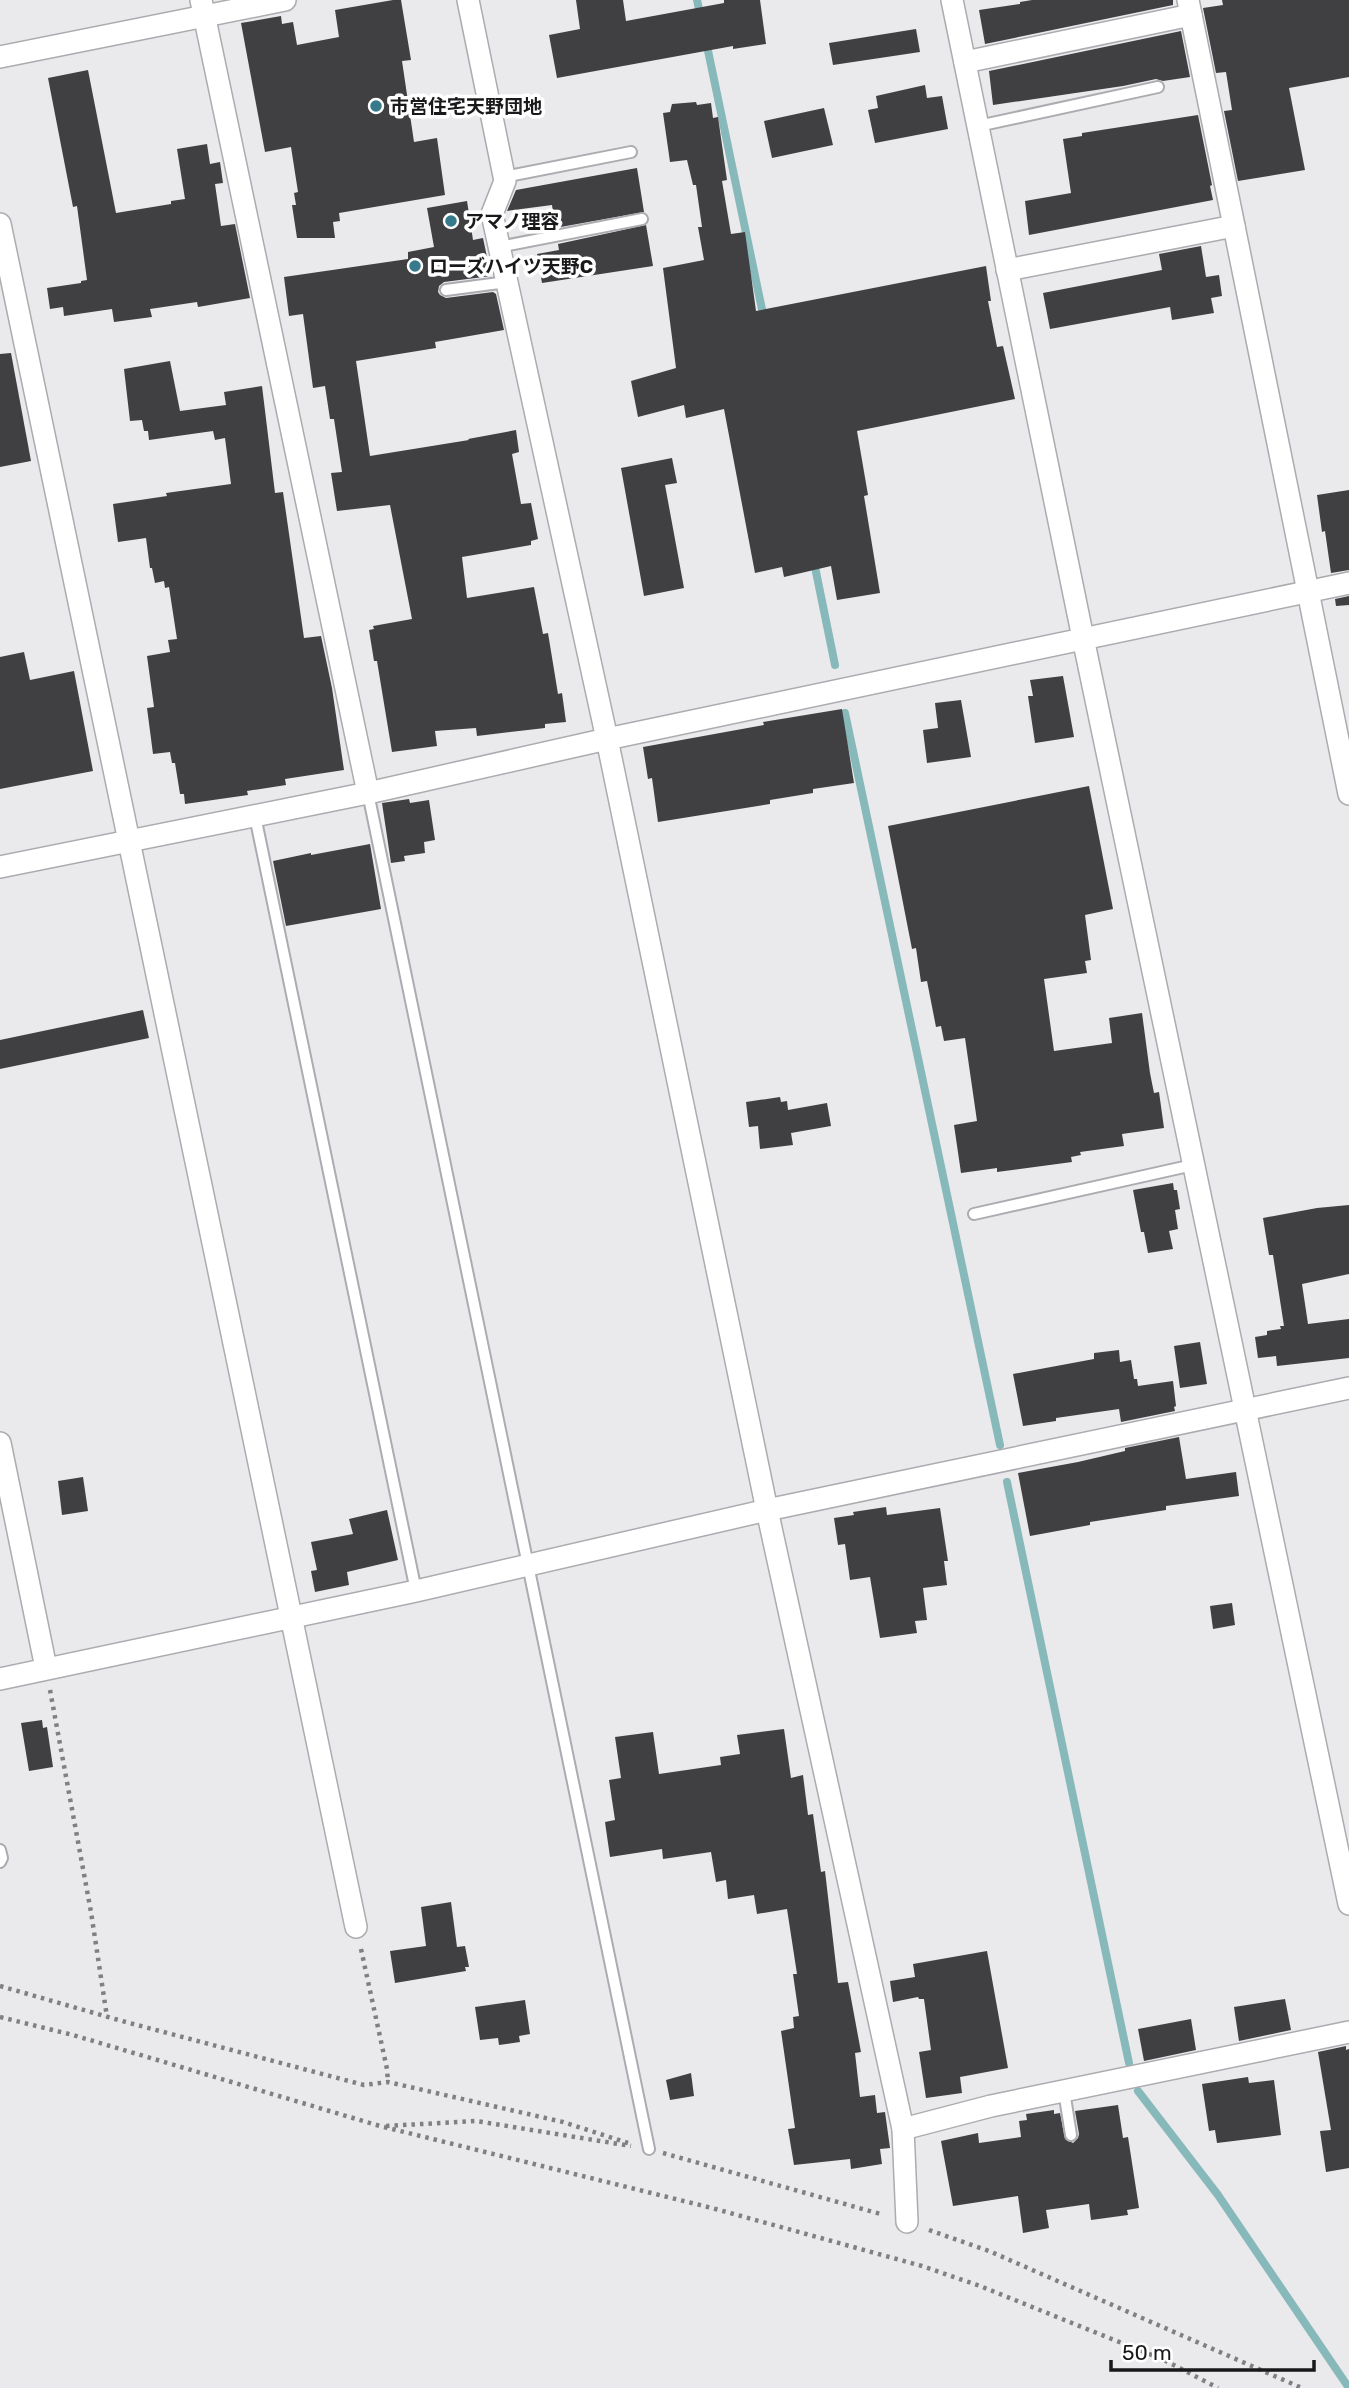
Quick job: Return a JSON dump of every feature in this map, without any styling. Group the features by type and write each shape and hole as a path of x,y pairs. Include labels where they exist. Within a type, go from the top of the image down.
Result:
{"street":[{"path":"0,57 203,9 285,0"},
{"path":"468,0 505,177 492,214 607,739 767,1510 903,2129 907,2222"},
{"path":"952,0 1349,1904"},
{"path":"965,62 1189,8 1349,794"},
{"path":"203,9 368,793"},
{"path":"0,224 356,1927"},
{"path":"1007,270 1234,226"},
{"path":"0,867 368,793 607,739 1349,583"},
{"path":"0,1679 416,1591 767,1510 1349,1388"},
{"path":"0,1443 46,1668"},
{"path":"903,2129 990,2106 1349,2032"}],"lane":[{"path":"978,126 1157,86"},
{"path":"505,177 631,152"},
{"path":"499,247 642,219"},
{"path":"446,290 507,282"},
{"path":"368,793 649,2150"},
{"path":"255,816 416,1591"},
{"path":"974,1214 1193,1165"},
{"path":"0,1850 0,1862"},
{"path":"1064,2091 1071,2135"}],"path":[{"path":"46,1668 91,1912 107,2017"},
{"path":"356,1927 388,2082"},
{"path":"0,2017 86,2039 380,2126 712,2208 922,2266 980,2286 1164,2360 1218,2388"},
{"path":"380,2126 476,2121 649,2150"}],"building":[{"path":"401,0 411,60 402,61 414,142 437,138 445,195 339,213 340,221 333,222 335,238 297,238 292,205 296,205 294,193 298,192 291,147 265,152 241,23 281,16 282,24 293,22 297,45 339,37 335,10"},
{"path":"576,0 623,0 626,21 724,3 724,0 760,0 766,44 733,49 733,46 557,78 549,35 580,29"},
{"path":"1032,0 1173,0 1173,5 985,44 979,10"},
{"path":"1222,0 1349,0 1349,77 1289,88 1305,170 1238,181 1224,111 1232,110 1226,72 1216,73 1203,8 1223,5"},
{"path":"916,29 920,52 833,65 829,43"},
{"path":"1181,31 1190,77 1163,81 1156,79 993,105 989,71"},
{"path":"88,70 116,213 171,204 171,201 185,199 177,149 207,144 210,164 220,162 223,183 215,184 221,226 235,224 250,298 198,307 197,302 150,309 152,317 114,322 112,309 64,316 63,307 50,309 47,288 87,280 77,206 73,207 48,78"},
{"path":"925,85 927,98 942,96 948,129 875,143 868,110 878,108 876,96"},
{"path":"696,102 697,105 711,103 713,118 718,117 727,180 722,181 731,234 745,232 756,311 986,266 991,301 988,301 997,347 1003,346 1015,399 857,431 868,495 864,496 880,593 837,600 831,566 784,577 782,567 755,573 724,409 686,418 684,405 638,417 631,381 676,368 663,268 704,260 698,227 702,227 696,185 693,185 687,160 670,162 663,113 670,112 672,104"},
{"path":"824,108 833,145 772,158 764,121"},
{"path":"1198,115 1213,200 1029,235 1025,201 1071,193 1063,139 1082,136 1082,133"},
{"path":"637,168 644,212 555,228 552,205 507,211 516,190"},
{"path":"467,201 473,240 483,238 491,276 444,282 439,286 438,292 446,298 493,292 496,294 504,330 435,342 436,348 356,361 370,456 516,430 519,452 512,454 521,504 531,503 538,539 531,541 531,545 462,557 467,598 534,587 543,634 548,633 558,694 562,693 566,722 545,724 545,728 477,736 476,728 435,731 437,746 392,752 377,661 374,661 369,630 374,629 373,626 412,619 390,505 337,511 331,473 342,472 334,419 330,419 325,386 313,388 303,314 289,316 284,277 408,259 408,252 434,247 427,208"},
{"path":"646,225 653,266 542,283 537,254 559,250 558,244"},
{"path":"1201,246 1206,277 1219,275 1222,296 1211,298 1214,313 1172,320 1170,307 1050,329 1043,293 1162,270 1159,254"},
{"path":"11,353 31,461 0,467 0,354"},
{"path":"170,361 180,411 226,405 224,392 262,386 275,493 283,492 304,638 321,636 344,770 285,779 286,785 247,791 248,795 185,804 170,752 153,754 147,708 154,707 147,656 170,652 168,640 177,639 169,587 165,588 164,581 155,583 146,538 118,542 113,504 231,484 225,438 215,440 213,431 149,440 142,420 130,421 124,369"},
{"path":"672,458 677,483 665,485 684,588 644,596 621,468"},
{"path":"1349,490 1349,570 1331,573 1317,495"},
{"path":"1349,596 1349,605 1336,606 1335,599"},
{"path":"24,652 30,680 74,671 93,771 0,789 0,657"},
{"path":"1063,676 1074,737 1035,743 1028,696 1033,696 1030,680"},
{"path":"961,700 971,757 927,763 923,730 938,728 935,703"},
{"path":"842,709 854,783 813,789 813,793 770,800 770,804 658,822 652,778 648,779 643,747"},
{"path":"1089,786 1113,909 1085,915 1091,960 1085,961 1087,973 1044,979 1054,1051 1112,1043 1109,1018 1142,1013 1150,1073 1154,1093 1159,1092 1164,1128 1122,1134 1124,1146 1080,1152 1081,1155 1071,1157 1072,1162 997,1172 997,1168 961,1173 954,1125 977,1121 965,1038 944,1041 941,1026 936,1027 927,981 921,982 916,948 912,949 888,826"},
{"path":"409,799 410,803 429,800 435,840 424,842 425,853 404,856 405,861 391,863 382,803"},
{"path":"370,844 381,909 286,926 273,861"},
{"path":"143,1010 149,1038 0,1069 0,1040"},
{"path":"780,1097 781,1102 787,1101 788,1110 827,1103 831,1126 791,1133 793,1145 760,1149 758,1126 749,1127 746,1102"},
{"path":"1173,1183 1180,1209 1175,1210 1178,1229 1169,1231 1173,1249 1148,1253 1133,1190"},
{"path":"1349,1205 1349,1274 1302,1284 1308,1324 1349,1319 1349,1358 1277,1366 1276,1356 1258,1358 1255,1337 1267,1335 1267,1331 1284,1326 1273,1255 1269,1255 1263,1218"},
{"path":"1200,1342 1207,1384 1180,1388 1174,1346"},
{"path":"1119,1350 1120,1362 1131,1360 1138,1386 1173,1381 1175,1411 1121,1422 1119,1409 1056,1418 1056,1421 1023,1426 1013,1374 1094,1359 1094,1353"},
{"path":"1179,1437 1186,1479 1236,1472 1239,1496 1166,1506 1166,1510 1090,1522 1090,1525 1030,1536 1018,1473 1078,1462 1125,1451 1125,1448"},
{"path":"83,1477 88,1511 62,1515 58,1481"},
{"path":"886,1507 887,1515 940,1508 948,1561 944,1561 947,1585 923,1588 927,1620 915,1621 917,1633 880,1638 870,1577 850,1580 845,1544 838,1545 834,1518"},
{"path":"387,1510 398,1560 347,1572 349,1585 315,1592 311,1571 317,1570 311,1542 353,1534 349,1519"},
{"path":"1232,1603 1235,1625 1213,1629 1210,1606"},
{"path":"42,1720 43,1728 47,1727 53,1767 29,1771 21,1723"},
{"path":"784,1729 791,1778 803,1775 808,1815 813,1814 821,1872 825,1871 838,1983 848,1982 861,2052 855,2053 860,2097 875,2095 877,2113 885,2112 890,2148 880,2149 882,2164 851,2169 850,2159 794,2165 788,2129 795,2128 781,2031 794,2028 793,2017 799,2016 793,1974 797,1974 787,1909 757,1914 754,1895 728,1899 726,1880 716,1882 711,1852 663,1859 662,1849 610,1857 605,1822 615,1820 609,1780 621,1778 615,1737 653,1732 659,1774 721,1765 720,1757 740,1754 737,1735"},
{"path":"451,1902 457,1947 465,1946 469,1967 465,1967 466,1971 395,1983 390,1951 426,1946 421,1907"},
{"path":"987,1951 1008,2068 960,2077 962,2093 926,2098 919,2052 931,2050 924,1999 918,1997 893,2002 890,1981 915,1977 913,1964"},
{"path":"1285,1999 1291,2030 1239,2041 1234,2007"},
{"path":"525,2000 530,2034 519,2036 520,2042 499,2045 498,2038 480,2040 475,2007"},
{"path":"1191,2019 1196,2050 1144,2061 1138,2029"},
{"path":"1346,2046 1346,2050 1349,2049 1349,2168 1326,2172 1320,2131 1331,2130 1318,2052"},
{"path":"691,2073 694,2096 670,2100 666,2080"},
{"path":"1248,2077 1249,2083 1274,2080 1281,2135 1217,2143 1215,2130 1209,2131 1202,2084"},
{"path":"1118,2105 1123,2138 1128,2137 1139,2208 1127,2210 1128,2215 1091,2220 1089,2204 1046,2210 1049,2228 1023,2233 1018,2196 953,2206 941,2141 978,2133 979,2143 1021,2137 1019,2121 1027,2120 1026,2114 1054,2110 1054,2114 1060,2113 1065,2139 1073,2143 1079,2134 1075,2111"}],"waterway":[{"path":"697,0 701,18"},
{"path":"706,41 764,319"},
{"path":"814,562 835,665"},
{"path":"845,713 1000,1445"},
{"path":"1007,1482 1129,2063"},
{"path":"1138,2091 1218,2195 1349,2388"}],"place":[{"name":"市営住宅天野団地","path":"376,106"},
{"name":"アマノ理容","path":"451,221"},
{"name":"ローズハイツ天野C","path":"415,266"}]}
